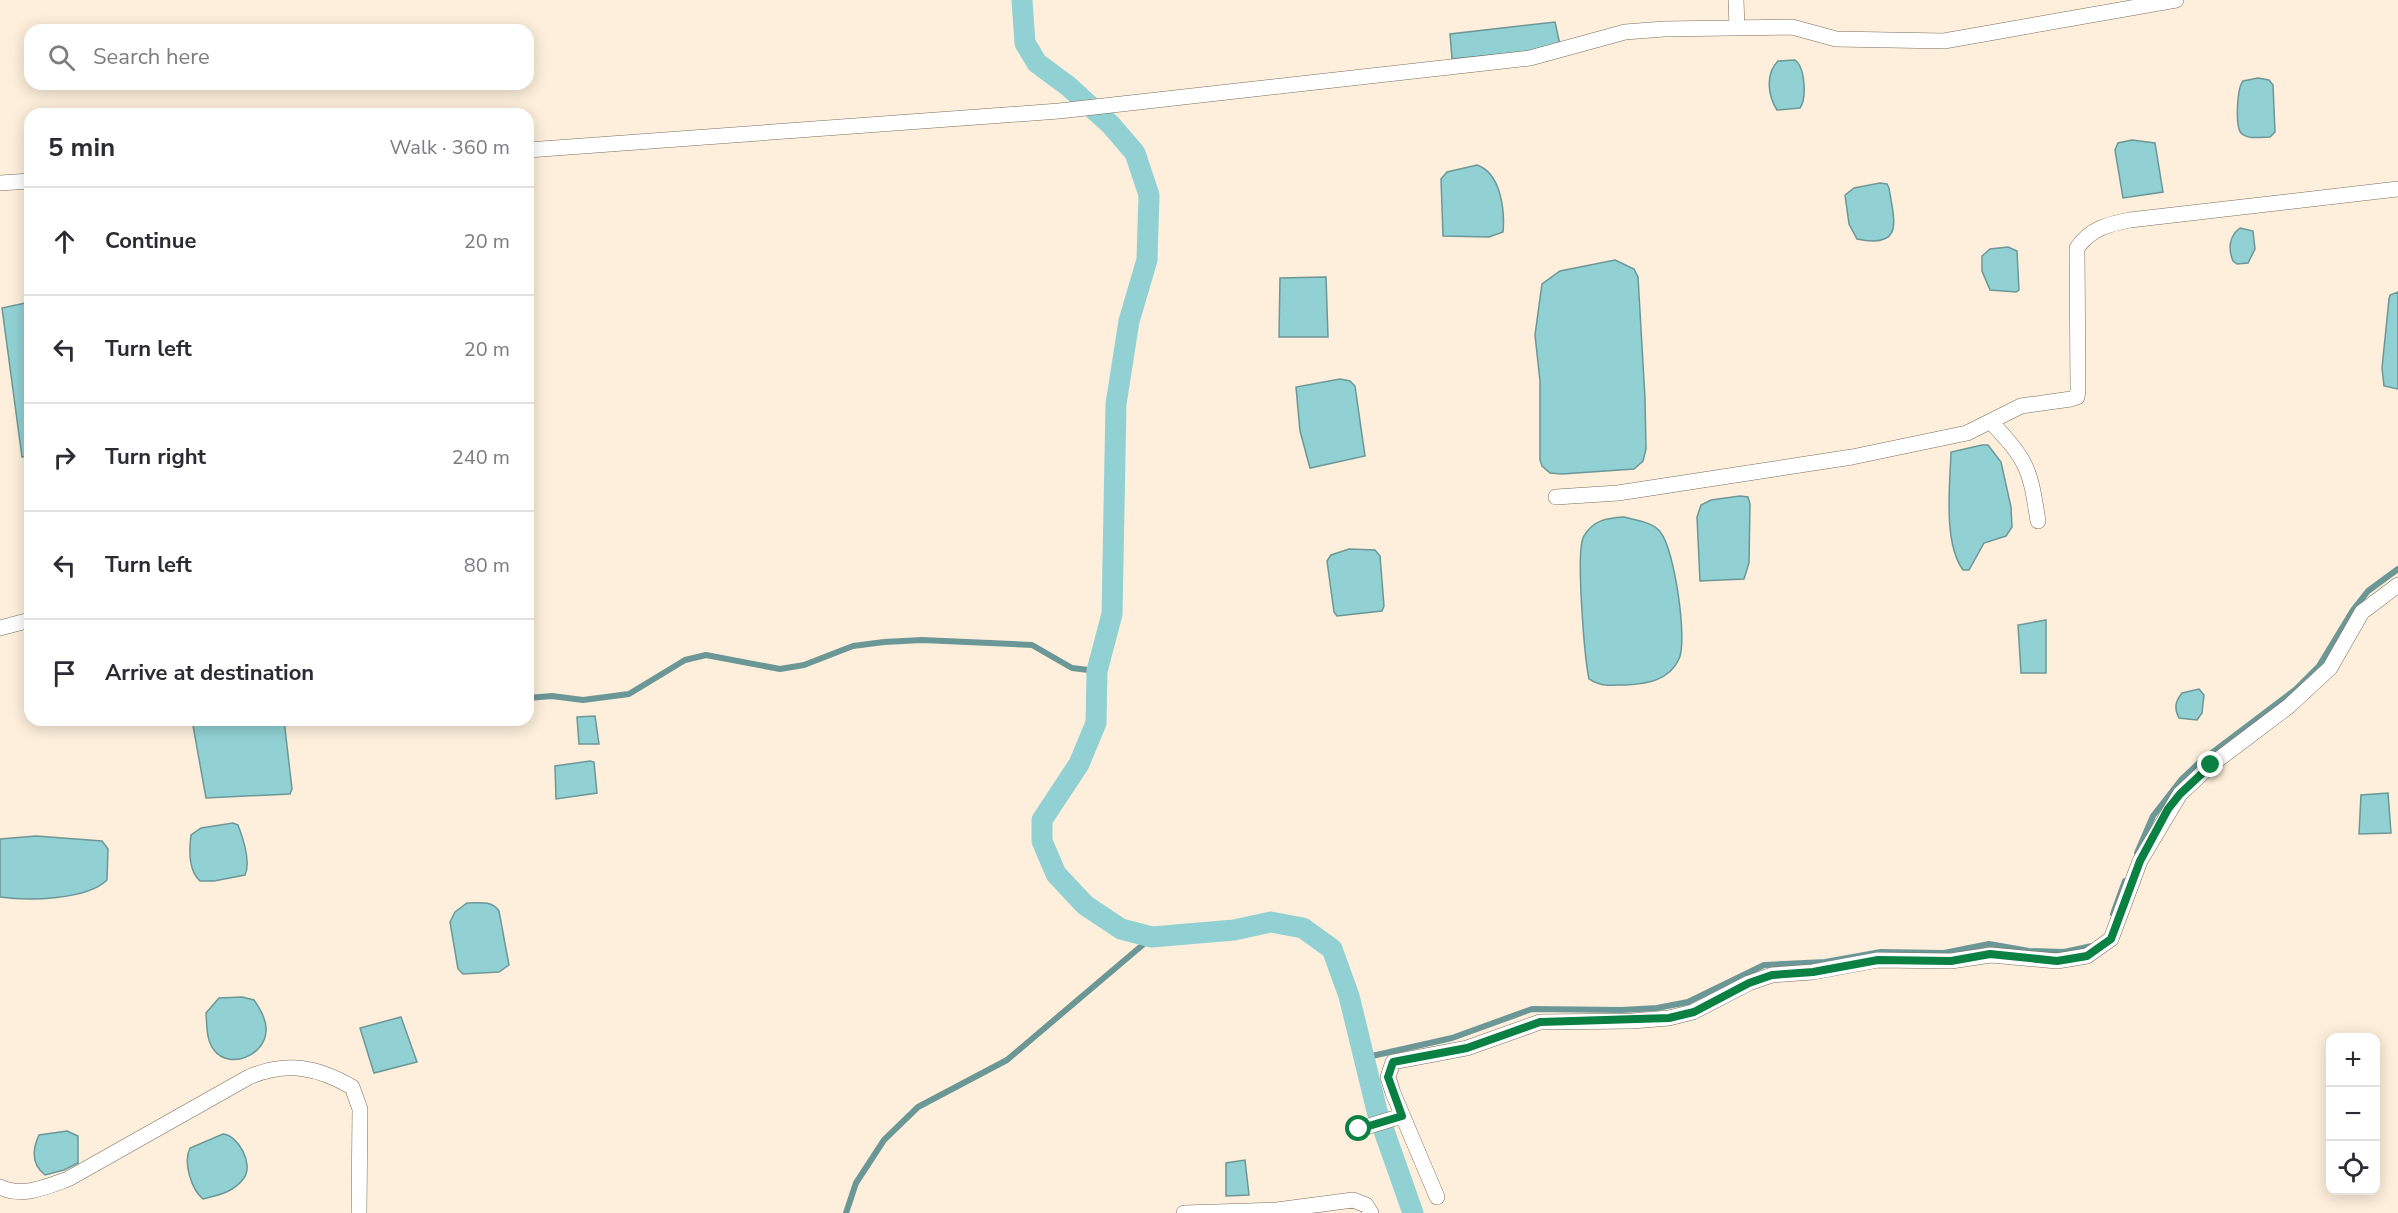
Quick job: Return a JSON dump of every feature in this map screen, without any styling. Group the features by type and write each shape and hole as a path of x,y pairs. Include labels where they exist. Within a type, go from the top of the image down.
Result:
{"street":[{"path":"1736,0 1737,27"},
{"path":"534,150 1059,111 1530,58 1625,32 1792,27 1836,39 1944,41 2176,0"},
{"path":"0,183 24,181"},
{"path":"1556,497 1618,493 1852,457 1967,434 2022,406 2077,397 2077,248 2084,238 2095,230 2130,220 2398,189"},
{"path":"1991,422 2025,460 2032,482 2038,521"},
{"path":"1437,1197 1396,1118 1388,1077 1393,1062 1467,1048 1540,1022 1669,1018 1694,1012 1762,977 1878,960 1951,961 1990,954 2057,961 2087,956 2111,939 2140,861 2180,794 2204,771 2289,706 2330,668 2362,612 2398,585"},
{"path":"0,628 24,622"},
{"path":"0,1187 10,1192 37,1190 68,1179 249,1077 270,1068 303,1068 330,1075 352,1087 360,1109 359,1213"},
{"path":"1359,1129 1396,1118"},
{"path":"1184,1213 1277,1210 1353,1200 1366,1205 1371,1213"}],"water":[{"path":"1555,22 1560,45 1534,51 1452,59 1450,34"},
{"path":"1795,60 1803,76 1802,103 1800,108 1777,110 1770,92 1771,72 1778,61"},
{"path":"2258,78 2269,80 2273,85 2275,132 2270,137 2247,137 2239,129 2238,107 2241,85 2243,81"},
{"path":"2132,140 2155,143 2163,192 2123,198 2115,150 2118,143"},
{"path":"1477,165 1491,176 1500,194 1503,232 1489,237 1443,236 1441,179 1447,172"},
{"path":"1880,183 1887,184 1889,188 1893,229 1890,236 1883,240 1857,239 1849,224 1845,195 1854,188"},
{"path":"2240,228 2253,231 2255,249 2248,263 2237,264 2233,261 2230,247 2236,231"},
{"path":"2008,247 2017,251 2019,290 2016,292 1990,290 1982,271 1982,256 1990,249"},
{"path":"1615,260 1634,269 1638,277 1645,398 1646,449 1643,461 1634,469 1550,473 1542,466 1540,460 1540,381 1535,335 1542,284 1560,271"},
{"path":"1326,277 1328,337 1279,337 1280,278"},
{"path":"2398,292 2398,389 2384,386 2382,368 2389,299 2390,295"},
{"path":"24,303 24,457 22,457 2,308"},
{"path":"1340,379 1350,381 1355,386 1365,456 1310,468 1300,431 1296,387"},
{"path":"1988,445 2001,462 2011,507 2012,527 2006,536 1984,543 1969,570 1963,570 1957,558 1950,529 1951,452"},
{"path":"1748,497 1750,504 1749,563 1744,579 1700,581 1697,517 1701,505 1711,500"},
{"path":"1624,517 1654,526 1666,542 1675,575 1681,615 1681,649 1675,666 1663,677 1641,684 1606,685 1589,679 1582,605 1581,545 1584,536 1596,523 1606,519"},
{"path":"1349,549 1375,550 1380,556 1384,606 1382,611 1337,616 1334,612 1327,561 1331,555"},
{"path":"2046,620 2046,673 2021,673 2018,625"},
{"path":"2199,689 2204,695 2202,713 2197,720 2179,718 2176,708 2182,693"},
{"path":"595,716 599,744 579,744 577,717"},
{"path":"193,726 285,726 292,789 290,794 206,798"},
{"path":"594,762 597,793 556,799 555,766"},
{"path":"2388,793 2391,833 2359,834 2361,795"},
{"path":"233,823 238,825 246,850 245,875 214,881 200,881 192,866 191,835 201,828"},
{"path":"36,836 102,841 108,849 107,880 98,887 72,895 41,899 0,897 0,839"},
{"path":"467,903 489,904 499,911 509,965 499,972 463,974 458,969 450,922 455,912"},
{"path":"242,997 254,1000 261,1011 266,1027 264,1040 253,1053 237,1059 228,1059 220,1056 211,1046 207,1032 206,1013 219,998"},
{"path":"401,1017 417,1062 374,1073 360,1028"},
{"path":"67,1131 78,1136 78,1163 45,1175 40,1171 34,1157 39,1135"},
{"path":"223,1134 234,1139 243,1151 247,1172 240,1183 231,1190 203,1199 195,1189 189,1175 188,1154 190,1148"},
{"path":"1245,1160 1249,1195 1226,1196 1226,1163"}],"waterway":[{"path":"1022,0 1025,43 1037,63 1068,86 1111,125 1135,153 1149,195 1147,260 1129,321 1116,404 1112,614 1097,671 1096,723 1079,764 1042,820 1042,841 1056,874 1085,905 1121,929 1152,937 1234,930 1271,922 1303,928 1332,949 1349,996 1377,1111 1413,1213"},
{"path":"2137,853 2153,816 2181,780 2200,762 2295,690 2319,666 2353,610 2368,591 2398,569"},
{"path":"534,698 552,696 583,700 629,694 685,660 706,655 780,669 804,665 853,646 922,640 1032,645 1072,668 1097,671"},
{"path":"2113,914 2125,881"},
{"path":"846,1213 856,1183 884,1140 918,1107 1007,1060 1152,937"},
{"path":"1363,1058 1452,1038 1532,1009 1622,1010 1657,1008 1688,1002 1764,965 1825,962 1881,952 1944,953 1989,944 2029,951 2064,952 2092,946"}],"route":[{"path":"1359,1129 1402,1116 1388,1077 1389,1067 1393,1062 1467,1048 1540,1022 1556,1020 1632,1021 1669,1018 1694,1012 1762,977 1813,972 1878,960 1951,961 1990,954 2057,961 2087,956 2100,949 2111,939 2140,861 2168,809 2197,776 2211,765"}]}
